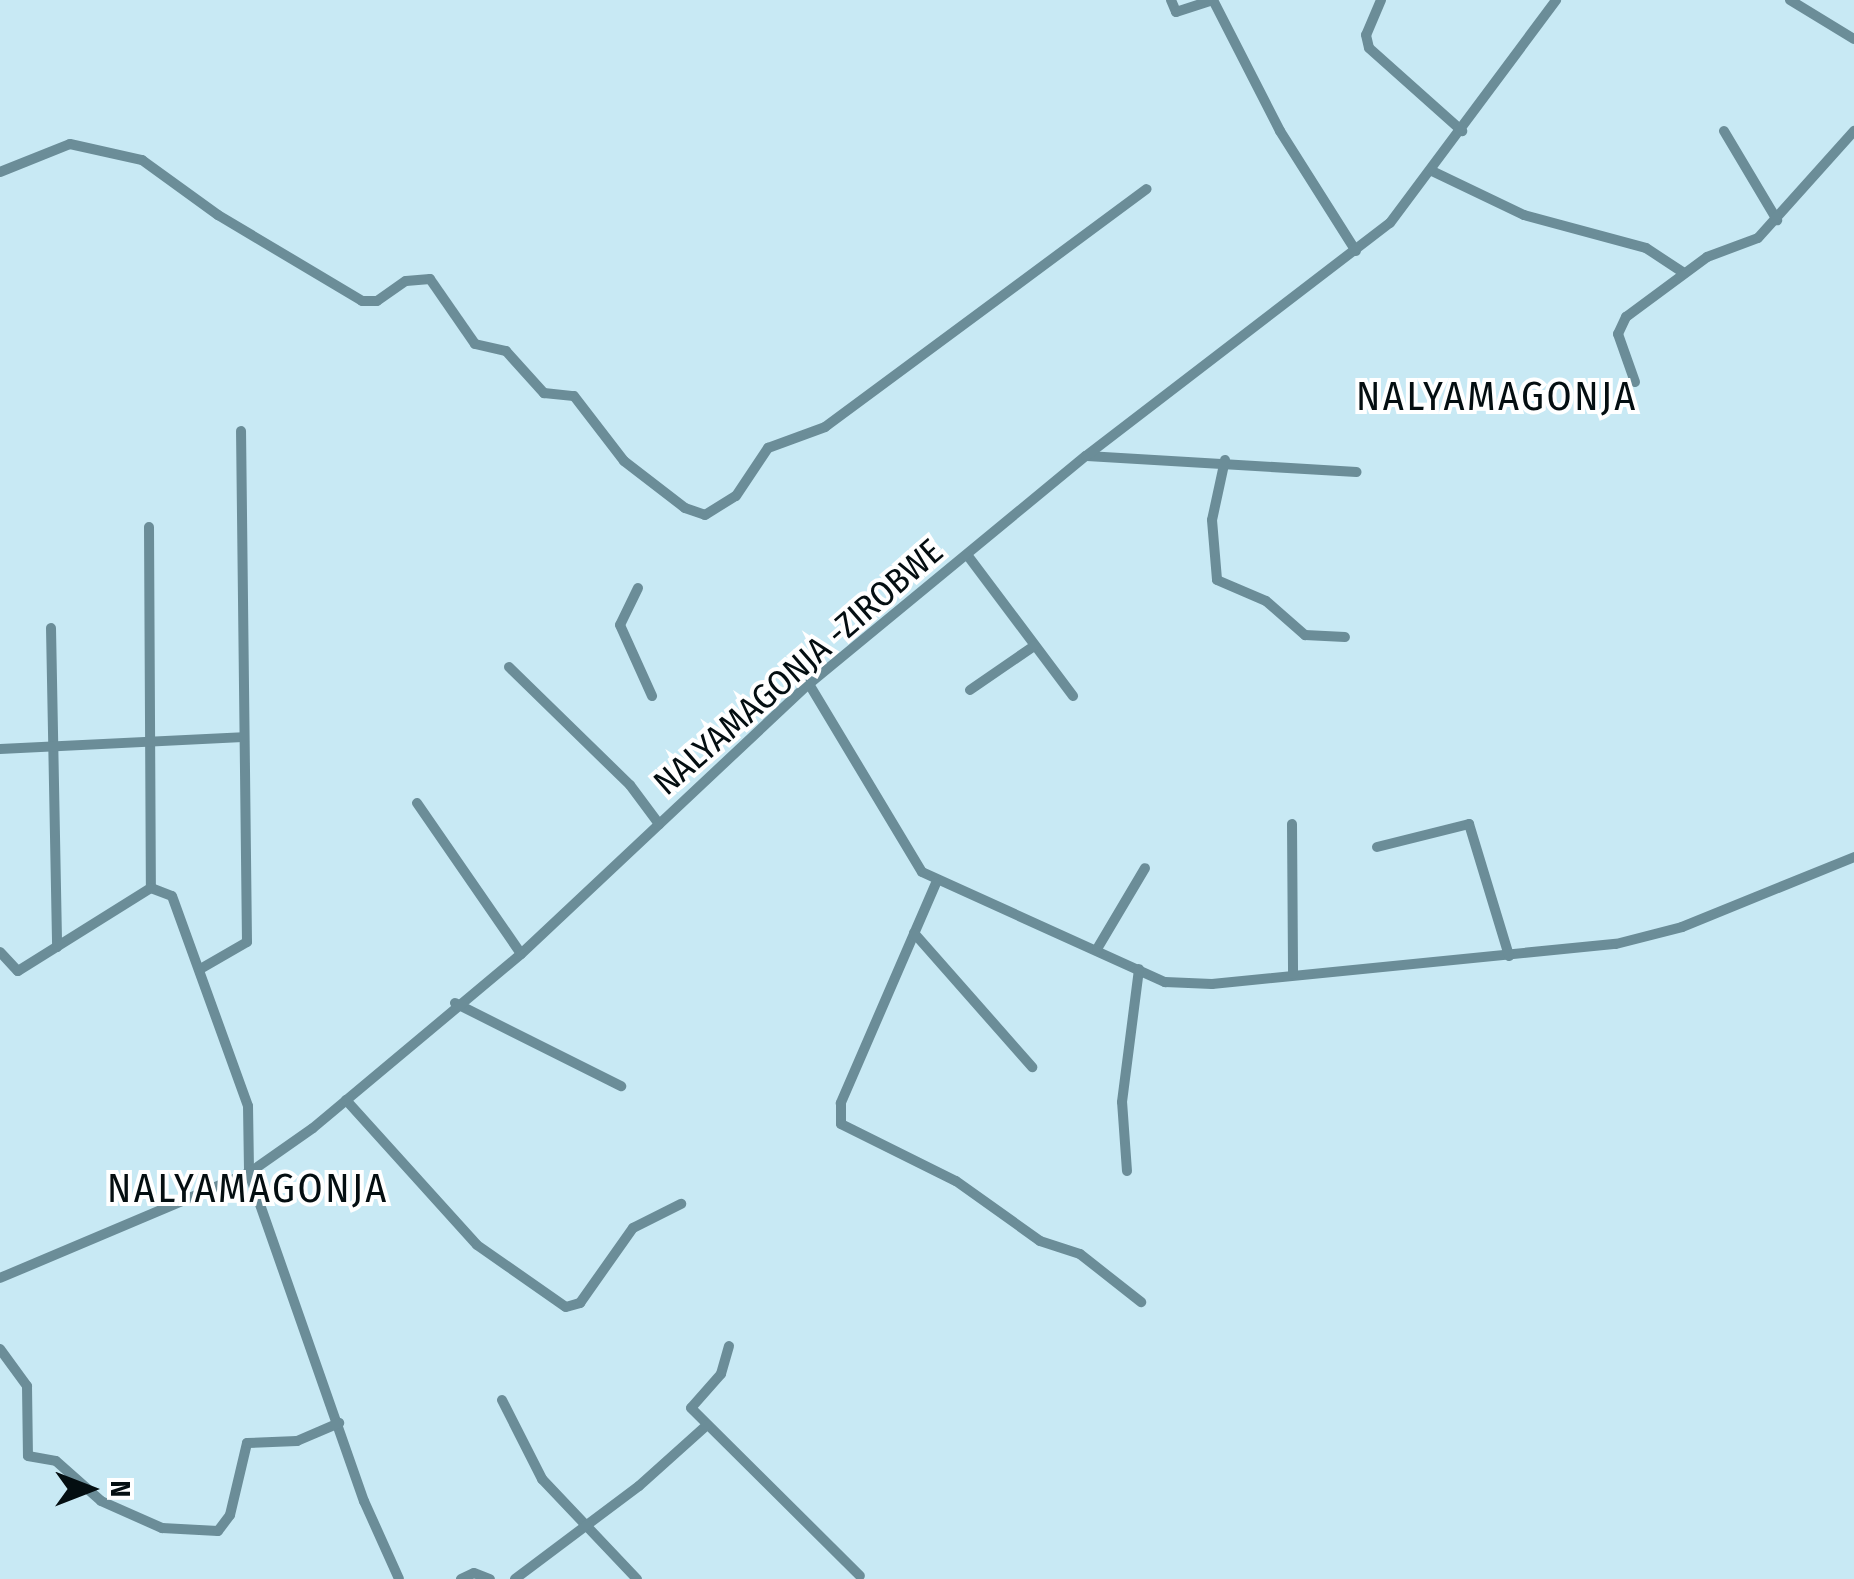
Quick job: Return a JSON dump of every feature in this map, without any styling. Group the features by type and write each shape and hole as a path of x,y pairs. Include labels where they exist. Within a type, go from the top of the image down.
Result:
{"street":[{"path":"1172,0 1176,12 1213,0 1280,131 1356,251"},
{"path":"1381,0 1366,35 1369,48 1462,131"},
{"name":"NALYAMAGONJA -ZIROBWE","path":"0,1278 249,1173 346,1100 455,1003 521,954 809,684 1086,456 1390,223 1556,0"},
{"path":"1790,0 1854,39"},
{"path":"1724,131 1777,220"},
{"path":"1635,382 1619,326 1684,273 1758,238 1854,131"},
{"path":"0,172 70,144 142,160 218,215 362,301 377,301 406,282 430,278 475,344 506,351 544,393 574,396 624,461 685,508 705,515 736,496 768,448 825,427 1147,189"},
{"path":"1432,171 1524,215 1646,248 1684,273"},
{"path":"202,968 247,942 241,431"},
{"path":"1086,456 1225,460 1357,472"},
{"path":"1225,460 1212,520 1217,580 1266,602 1305,635 1345,637"},
{"path":"149,527 151,888"},
{"path":"968,556 1073,696"},
{"path":"638,588 620,624 652,696"},
{"path":"51,628 57,947"},
{"path":"970,690 1034,646"},
{"path":"510,667 630,784 659,824"},
{"path":"809,684 870,792 936,883 1097,949 1164,982 1188,984 1616,944 1682,927 1854,857"},
{"path":"0,748 243,737"},
{"path":"417,803 521,954"},
{"path":"1292,824 1293,974"},
{"path":"1377,847 1469,824 1508,956"},
{"path":"1097,949 1145,868"},
{"path":"936,883 840,1103 841,1124 956,1182 1040,1240 1080,1254 1141,1302"},
{"path":"151,888 172,896 202,968 248,1106 249,1173 398,1579"},
{"path":"0,952 18,970 151,888"},
{"path":"914,934 1032,1067"},
{"path":"1127,1171 1122,1102 1139,969"},
{"path":"455,1003 620,1086"},
{"path":"346,1100 477,1244 566,1306 580,1303 633,1228 681,1204"},
{"path":"729,1346 721,1374 691,1405 860,1576"},
{"path":"0,1349 27,1386 28,1456 56,1460 101,1501 162,1528 218,1530 230,1516 247,1443 298,1441 339,1423"},
{"path":"502,1400 542,1479 637,1579"},
{"path":"515,1579 588,1525 707,1425"},
{"path":"461,1579 474,1572 490,1579"}],"district":[{"name":"NALYAMAGONJA","path":"1497,397"},
{"name":"NALYAMAGONJA","path":"248,1189"}]}
